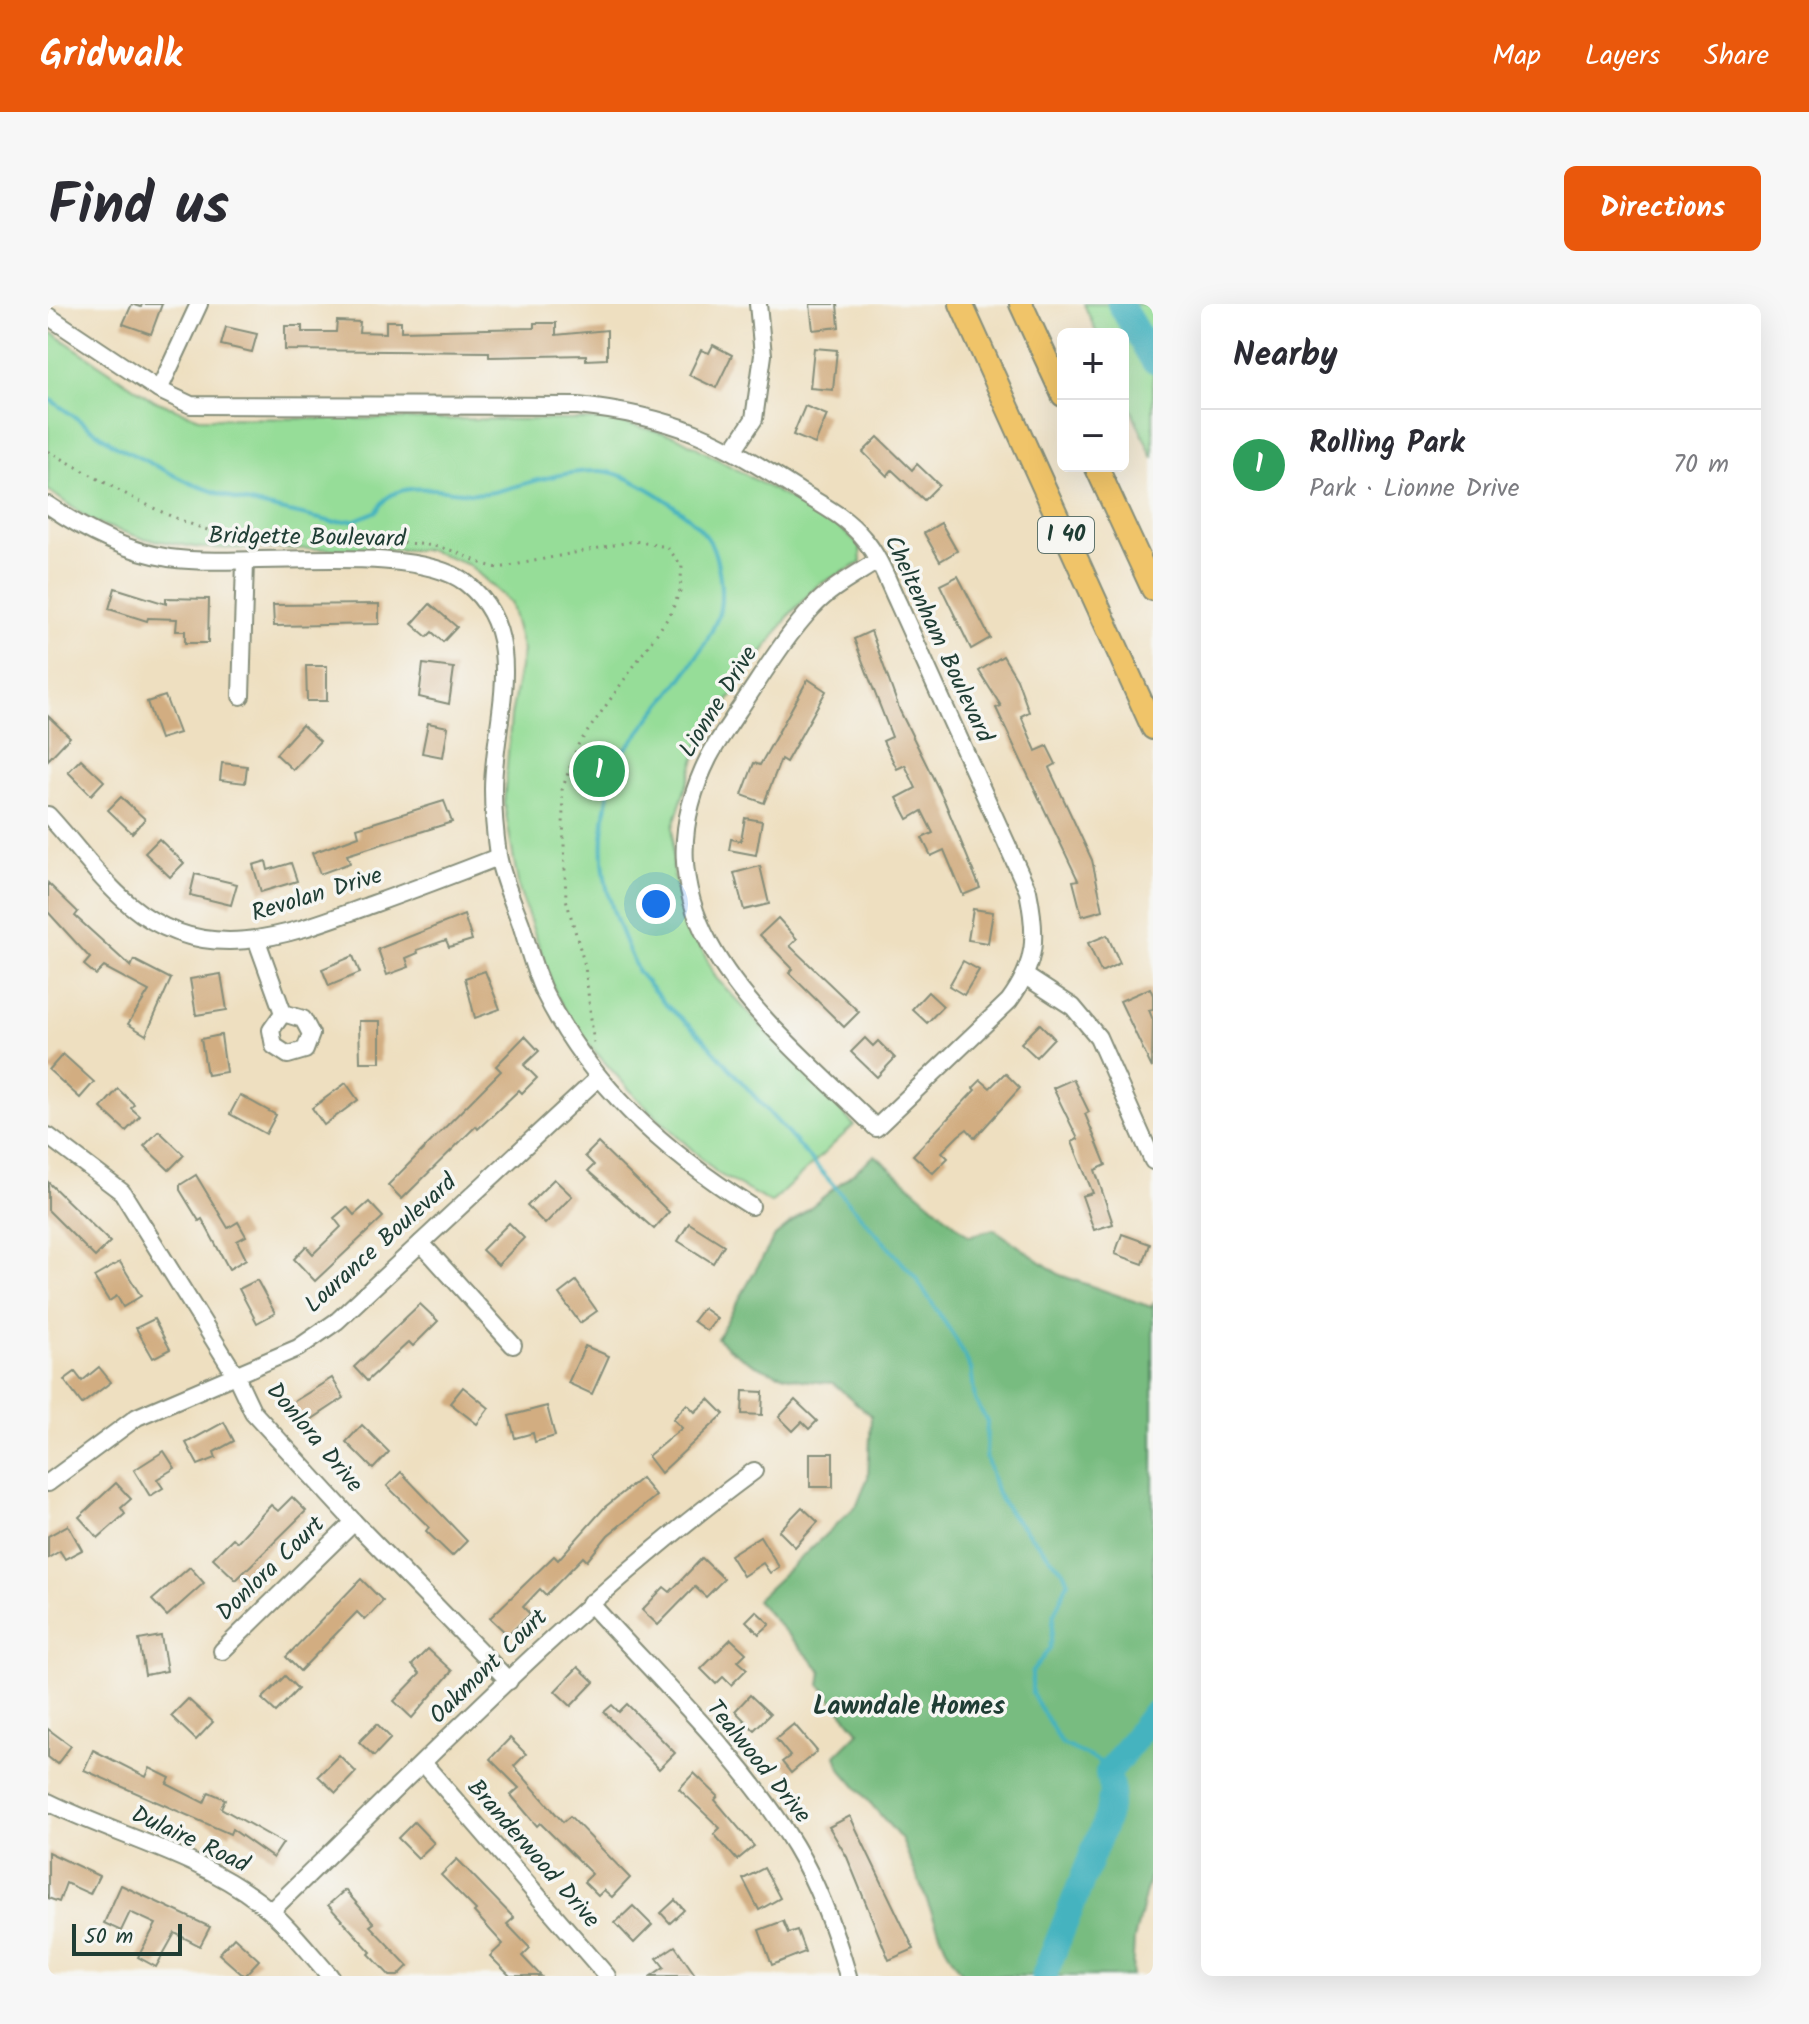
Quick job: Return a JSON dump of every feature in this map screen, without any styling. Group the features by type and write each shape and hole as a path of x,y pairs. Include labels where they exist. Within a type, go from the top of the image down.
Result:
{"highway":[{"name":"I 40","path":"961,304 1153,728"},
{"path":"1021,304 1057,382"},
{"name":"I 40","path":"1099,472 1153,589"}],"street":[{"path":"159,390 199,304"},
{"path":"734,449 754,419 763,355 758,304"},
{"name":"Cheltenham Boulevard","path":"48,316 159,390 191,405 578,406 633,412 678,424 734,449 848,522 866,541 877,561 1028,891 1036,930 1027,977 1009,1001 876,1128"},
{"name":"Bridgette Boulevard","path":"48,505 122,546 169,558 245,562 385,560 438,567 467,584 491,614 505,655 492,788 498,857 544,991 593,1071 651,1133 699,1173 751,1206"},
{"name":"Lionne Drive","path":"876,1128 732,982 708,945 690,902 685,847 693,797 709,756 772,659 814,605 877,561"},
{"path":"241,696 245,562"},
{"name":"Revolan Drive","path":"48,815 130,905 160,924 209,941 257,941 306,928 498,857"},
{"path":"257,941 283,1013"},
{"path":"1027,977 1073,1007 1098,1037 1153,1161"},
{"name":"Lourance Boulevard","path":"48,1483 137,1417 298,1348 337,1321 421,1243 593,1071"},
{"name":"Donlora Drive","path":"48,1136 122,1192 235,1374 253,1412 354,1522 509,1681"},
{"path":"421,1243 513,1345"},
{"name":"Oakmont Court","path":"271,1911 590,1603 674,1530 754,1471"},
{"name":"Donlora Court","path":"222,1651 354,1522"},
{"name":"Tealwood Drive","path":"590,1603 770,1809 796,1848 816,1888 848,1976"},
{"name":"Branderwood Drive","path":"424,1764 607,1976"},
{"name":"Dulaire Road","path":"48,1802 201,1867 271,1911 330,1976"}],"path":[{"path":"48,451 186,523 243,541 277,543"},
{"path":"357,543 421,543 450,550 479,565 499,568 634,541 667,547 682,566 680,591 670,615 578,745 562,790 566,899 585,966 595,1052 593,1071"}],"green space":[{"path":"1084,304 1153,304 1153,458 1129,404 1129,328 1094,328"},
{"path":"48,330 153,400 199,418 612,420 676,436 838,526 860,546 861,563 818,585 790,614 701,740 673,827 673,871 681,907 716,978 854,1125 771,1203 717,1173 637,1098 580,1035 556,995 519,889 504,803 511,716 523,651 510,602 469,565 429,550 201,548 142,538 93,522 48,490"},
{"path":"875,1155 969,1236 994,1229 1060,1275 1151,1307 1153,1304 1153,1863 1134,1940 1132,1976 964,1976 947,1950 902,1840 840,1768 836,1755 859,1732 820,1685 822,1671 756,1600 857,1505 868,1477 871,1416 833,1383 802,1380 771,1371 742,1358 717,1338 775,1236"}],"building":[{"path":"132,304 141,307 142,304 162,304 151,334 123,324"},
{"path":"810,304 837,304 839,327 813,330"},
{"path":"337,321 360,322 359,332 386,333 386,321 401,321 401,331 534,328 534,323 556,323 556,335 607,330 607,359 586,360 586,355 489,357 489,352 285,350 285,326 302,326 302,332 336,332"},
{"path":"226,327 257,334 252,352 221,345"},
{"path":"713,345 732,355 716,388 689,375 701,350 709,353"},
{"path":"814,348 837,350 833,390 810,388"},
{"path":"805,406 827,415 815,444 793,435"},
{"path":"878,437 912,470 917,464 939,485 924,500 892,470 887,476 863,452"},
{"path":"941,523 957,551 940,561 924,533"},
{"path":"958,576 990,638 971,649 940,585"},
{"path":"115,588 166,604 166,598 209,599 208,643 185,643 185,631 176,631 177,619 148,618 147,621 109,609"},
{"path":"379,604 379,624 274,626 273,605"},
{"path":"430,604 457,627 443,642 432,632 427,637 412,624"},
{"path":"871,631 900,711 944,800 980,888 963,895 944,850 931,856 922,838 933,833 922,811 908,819 897,798 916,788 905,765 897,769 883,741 892,737 854,639"},
{"path":"1003,656 1017,679 1029,712 1021,716 1036,751 1047,746 1056,764 1049,768 1092,860 1103,910 1082,916 1073,881 1078,880 996,708 1001,706 979,671"},
{"path":"423,664 454,668 449,704 419,697"},
{"path":"306,666 327,666 327,701 307,701"},
{"path":"808,679 826,691 786,762 781,759 764,803 742,795 754,763 760,765"},
{"path":"165,696 179,733 160,739 147,702"},
{"path":"48,716 70,737 48,760"},
{"path":"428,723 448,727 443,757 422,753"},
{"path":"302,725 320,741 293,770 276,754"},
{"path":"81,759 104,781 91,795 68,772"},
{"path":"222,763 247,766 245,783 220,780"},
{"path":"121,797 145,819 132,833 108,810"},
{"path":"444,801 452,822 347,855 350,863 320,874 312,853 359,836 357,828"},
{"path":"745,818 762,821 756,855 729,850 731,839 741,841"},
{"path":"159,839 184,863 170,877 145,853"},
{"path":"266,861 268,870 291,863 297,881 261,892 253,865"},
{"path":"760,866 769,904 744,910 734,873"},
{"path":"195,874 237,884 231,905 190,895"},
{"path":"48,883 78,912 75,916 131,967 134,960 171,979 146,1035 128,1024 149,991 104,967 96,975 84,965 90,958 48,912"},
{"path":"973,909 993,912 988,943 968,940"},
{"path":"464,915 472,940 449,947 446,940 417,950 418,953 406,958 409,967 387,975 378,949"},
{"path":"778,918 797,939 790,946 859,1012 844,1027 789,973 793,969 760,935"},
{"path":"1107,935 1120,963 1101,972 1088,943"},
{"path":"353,956 360,973 329,986 322,969"},
{"path":"963,961 979,970 964,995 949,986"},
{"path":"485,971 500,1009 475,1018 465,978"},
{"path":"221,974 227,1010 196,1015 190,979"},
{"path":"1150,988 1153,995 1153,1009 1149,1010 1153,1020 1152,1068 1120,1001"},
{"path":"928,992 943,1006 927,1023 912,1009"},
{"path":"359,1021 380,1021 380,1062 360,1062"},
{"path":"1040,1024 1054,1038 1036,1057 1021,1043"},
{"path":"221,1035 226,1072 207,1075 201,1039"},
{"path":"525,1036 539,1051 524,1065 537,1078 522,1093 519,1090 478,1129 476,1126 402,1199 388,1185 501,1071 496,1066"},
{"path":"865,1038 873,1046 878,1041 895,1058 877,1077 851,1052"},
{"path":"63,1054 94,1082 80,1098 49,1070"},
{"path":"1005,1073 1020,1088 975,1138 967,1129 959,1135 942,1152 948,1158 933,1173 913,1155 981,1080 990,1088"},
{"path":"1073,1079 1089,1112 1085,1114 1106,1165 1095,1170 1113,1224 1094,1230 1082,1196 1093,1193 1072,1142 1078,1139 1053,1088"},
{"path":"346,1083 358,1100 324,1125 312,1108"},
{"path":"118,1089 134,1104 131,1108 140,1116 126,1131 101,1108"},
{"path":"240,1095 276,1115 266,1134 230,1114"},
{"path":"159,1131 184,1155 169,1170 144,1146"},
{"path":"598,1143 669,1212 654,1229 588,1171 594,1165 585,1156"},
{"path":"196,1175 228,1228 238,1222 246,1236 237,1241 246,1259 229,1269 202,1219 199,1221 180,1190 180,1185"},
{"path":"554,1179 572,1196 545,1224 527,1206"},
{"path":"48,1182 110,1242 95,1257 48,1210"},
{"path":"369,1202 383,1217 315,1281 294,1259 306,1246 313,1254 341,1227 334,1218 347,1207 354,1215"},
{"path":"509,1223 524,1238 498,1265 482,1250"},
{"path":"689,1223 724,1245 713,1263 678,1241"},
{"path":"1122,1234 1150,1244 1143,1264 1115,1254"},
{"path":"120,1262 141,1296 123,1307 117,1296 109,1301 94,1277"},
{"path":"257,1280 275,1313 257,1323 239,1289"},
{"path":"576,1281 597,1311 580,1323 559,1294"},
{"path":"420,1304 438,1321 413,1346 409,1342 367,1381 354,1367"},
{"path":"703,1308 717,1318 707,1331 693,1321"},
{"path":"154,1319 170,1349 153,1358 136,1328"},
{"path":"585,1346 609,1356 592,1394 568,1383"},
{"path":"99,1367 111,1382 82,1404 64,1380 75,1372 82,1381"},
{"path":"332,1378 344,1398 303,1425 290,1404"},
{"path":"463,1387 489,1408 477,1424 450,1403"},
{"path":"743,1391 763,1392 762,1415 742,1414"},
{"path":"709,1399 724,1414 661,1473 648,1456 682,1428 673,1419 687,1404 695,1412"},
{"path":"795,1400 817,1421 809,1429 802,1422 793,1431 779,1417"},
{"path":"547,1406 555,1436 535,1442 533,1433 515,1438 509,1416"},
{"path":"224,1422 234,1441 214,1452 216,1458 198,1465 186,1443"},
{"path":"362,1425 389,1452 373,1469 346,1442"},
{"path":"164,1451 175,1468 157,1479 163,1488 150,1496 134,1470"},
{"path":"810,1453 833,1453 833,1487 810,1487"},
{"path":"401,1472 467,1541 452,1556 426,1531 429,1527 387,1486"},
{"path":"641,1478 656,1496 608,1535 587,1561 583,1557 546,1595 540,1589 523,1607 530,1614 508,1635 490,1618 554,1556 558,1560 605,1507"},
{"path":"116,1483 131,1499 121,1508 125,1514 98,1538 79,1517"},
{"path":"292,1497 306,1511 236,1580 213,1558 233,1538 237,1542 271,1505 278,1511"},
{"path":"802,1507 818,1522 795,1547 779,1531"},
{"path":"68,1525 82,1550 65,1559 60,1551 48,1558 48,1536"},
{"path":"760,1536 779,1567 770,1573 763,1563 743,1576 730,1555"},
{"path":"702,1558 724,1579 706,1597 695,1587 658,1625 642,1610 664,1587 670,1592"},
{"path":"190,1567 204,1583 167,1616 152,1600"},
{"path":"361,1579 383,1601 365,1620 357,1612 300,1671 286,1657"},
{"path":"756,1611 770,1624 759,1634 746,1621"},
{"path":"161,1636 167,1671 145,1675 139,1640"},
{"path":"731,1639 746,1653 738,1661 747,1669 731,1685 723,1677 716,1684 701,1669"},
{"path":"428,1649 452,1671 412,1718 394,1701 420,1674 412,1665"},
{"path":"578,1667 594,1682 571,1706 555,1691"},
{"path":"285,1676 298,1689 276,1712 262,1699"},
{"path":"750,1695 770,1714 754,1730 735,1711"},
{"path":"188,1699 213,1722 196,1740 171,1716"},
{"path":"627,1704 675,1753 659,1769 604,1712 612,1705 619,1712"},
{"path":"377,1724 391,1738 374,1756 359,1742"},
{"path":"794,1724 817,1751 791,1773 782,1762 790,1756 776,1739"},
{"path":"48,1729 71,1746 57,1764 48,1757"},
{"path":"510,1738 526,1754 514,1766 563,1822 570,1816 630,1878 612,1897 604,1890 598,1896 584,1882 592,1874 540,1823 537,1826 511,1795 519,1788 490,1759"},
{"path":"93,1750 146,1777 150,1768 170,1778 167,1784 204,1803 209,1792 225,1799 221,1808 283,1843 273,1858 232,1829 230,1834 84,1770"},
{"path":"339,1755 356,1772 336,1793 318,1776"},
{"path":"694,1773 718,1796 715,1800 754,1846 737,1860 714,1834 720,1828 679,1789"},
{"path":"850,1816 914,1949 889,1960 847,1857 829,1827"},
{"path":"414,1822 434,1843 418,1858 398,1838"},
{"path":"48,1852 99,1876 90,1894 66,1883 59,1902 48,1898"},
{"path":"457,1859 514,1918 507,1924 530,1948 522,1956 541,1976 510,1976 490,1956 503,1944 474,1912 476,1910 441,1875"},
{"path":"764,1868 780,1898 759,1910 743,1879"},
{"path":"121,1885 210,1927 200,1946 175,1933 156,1967 138,1957 156,1924 130,1912 121,1931 104,1923"},
{"path":"345,1890 374,1923 370,1926 408,1966 398,1976 390,1976 328,1905"},
{"path":"675,1900 684,1910 670,1923 661,1913"},
{"path":"633,1906 652,1925 634,1943 615,1923"},
{"path":"783,1921 788,1933 797,1930 805,1952 772,1965 759,1930"},
{"path":"234,1937 259,1960 244,1976 219,1954"},
{"path":"675,1946 696,1976 651,1976 664,1967 657,1958"}],"waterway":[{"path":"1120,304 1153,360"},
{"path":"48,398 116,446 190,483 237,500 333,522 355,520 377,511 386,498 399,491 494,492 560,475 601,471 614,473 647,488 681,511 706,536 713,548 719,574 721,603 717,619 692,664 611,771 602,846 612,907 638,972 666,1005 702,1037 915,1277 957,1341 971,1369 975,1400 987,1421 986,1456 997,1494 1012,1516 1064,1572 1068,1582 1054,1614 1050,1648 1032,1672 1032,1694 1062,1744 1099,1761 1108,1773"},
{"path":"1044,1976 1107,1817 1112,1792 1108,1773 1153,1714"}],"place":[{"name":"Rolling Park","path":"599,771"}],"district":[{"name":"Lawndale Homes","path":"909,1707"}]}
